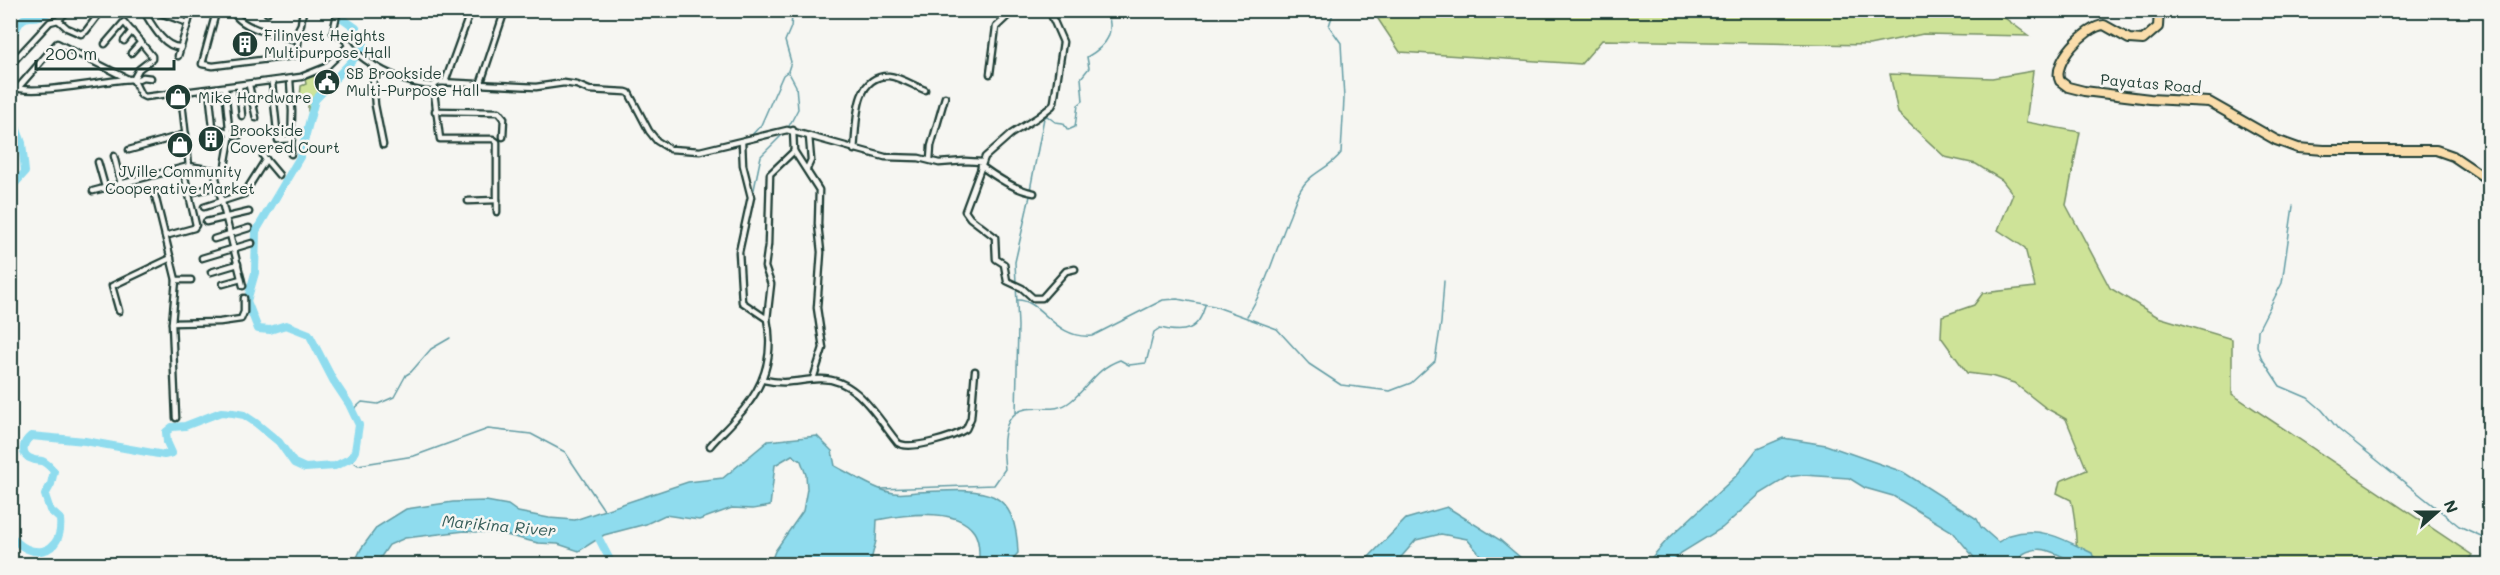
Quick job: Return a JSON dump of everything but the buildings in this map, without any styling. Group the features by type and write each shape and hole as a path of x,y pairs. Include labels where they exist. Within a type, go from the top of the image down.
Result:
{"main road":[{"name":"Payatas Road","path":"2159,10 2158,27 2143,40 2130,39 2104,25 2087,30 2062,60 2057,74 2060,81 2078,90 2150,99 2209,102 2276,140 2298,148 2441,151 2490,181"}],"street":[{"path":"13,62 50,22 58,20 69,10"},
{"path":"58,20 66,28 81,34 102,10"},
{"path":"143,10 155,30 166,41 172,46 181,47"},
{"path":"152,10 188,22"},
{"path":"178,56 192,10"},
{"path":"221,10 215,16 202,64 213,66 293,56 297,52 296,39 305,10"},
{"path":"233,10 236,19 244,24 296,39"},
{"path":"338,10 333,32 343,37 372,64 408,81 538,87 564,83 589,90 626,92 632,97 642,120 653,136 670,149 690,152 742,142 781,130 793,130 885,158 930,160 939,163 965,161 981,164 996,178 1034,193"},
{"path":"445,82 471,10"},
{"path":"480,85 505,10"},
{"path":"990,75 996,27 1014,10"},
{"path":"1049,10 1063,42 1054,102 1038,117 1011,134 981,164 966,212 995,237 996,259 1004,264 1007,281 1038,299 1050,290 1066,271 1076,269"},
{"path":"105,44 124,22 141,42 152,58 139,69 132,80"},
{"path":"124,41 132,31"},
{"path":"131,53 141,42"},
{"path":"17,89 57,43 132,80 141,95 145,97 290,80 323,69 349,45"},
{"path":"372,64 375,105 383,145"},
{"path":"854,150 859,107 863,91 869,82 889,76 925,90"},
{"path":"10,86 17,89 53,88 143,77 151,78"},
{"path":"290,80 291,154"},
{"path":"272,83 278,140 291,139"},
{"path":"436,84 435,111 439,138 442,140 495,140 497,212"},
{"path":"249,85 255,118"},
{"path":"239,86 242,116"},
{"path":"93,191 189,166 224,172 230,132 225,88"},
{"path":"209,90 213,127 239,136"},
{"path":"181,93 189,166"},
{"path":"930,160 931,146 945,97"},
{"path":"435,111 499,112 504,118 503,137"},
{"path":"793,130 795,151 819,190 818,224 821,242 816,303 823,348 813,379"},
{"path":"129,150 186,134"},
{"path":"807,169 811,160 809,136"},
{"path":"742,142 744,171 751,197 739,252 742,302 767,319"},
{"path":"710,446 737,418 764,380 770,351 767,319 771,285 765,267 771,198 770,174 795,151"},
{"path":"114,156 121,184"},
{"path":"204,207 244,194 265,157 279,175"},
{"path":"98,162 105,187"},
{"path":"165,236 194,228 196,225 183,169"},
{"path":"214,170 243,286"},
{"path":"194,192 218,186"},
{"path":"154,191 176,280 172,323 176,418"},
{"path":"468,201 497,200"},
{"path":"206,222 249,212"},
{"path":"214,239 249,228"},
{"path":"202,258 252,243"},
{"path":"119,311 112,286 171,258"},
{"path":"212,272 238,264"},
{"path":"223,284 242,279"},
{"path":"176,280 191,280"},
{"path":"172,323 241,319 244,312 244,298"},
{"path":"764,380 789,383 825,378 845,385 856,392 898,443 907,447 948,437 966,429 970,418 975,371"}],"green space":[{"path":"1384,10 1994,10 2029,36 1923,34 1869,45 1602,40 1581,64 1400,52 1378,19"},
{"path":"2033,71 2026,122 2080,132 2066,205 2110,288 2158,317 2232,339 2232,394 2472,555 2465,564 2078,564 2071,500 2057,493 2060,481 2087,470 2066,419 2046,408 2014,383 1991,376 1967,373 1941,337 1942,316 1974,305 1983,293 2035,287 2025,248 1998,230 2013,194 2002,180 1976,164 1945,157 1898,113 1890,74 1992,78"},
{"path":"325,72 332,81 316,95 311,112 308,111 308,100 300,97 301,86 306,84 305,79"}],"water":[{"name":"Marikina River","path":"817,436 832,451 835,466 887,492 957,490 989,494 1000,501 1010,512 1018,553 1008,564 979,564 977,540 974,532 966,524 955,518 929,514 877,520 876,541 870,564 770,564 775,551 803,511 807,489 806,475 801,461 792,455 775,465 770,506 753,509 732,508 699,520 665,515 646,524 604,535 579,551 558,544 538,543 502,534 465,531 405,538 389,545 376,564 354,564 361,549 377,527 406,509 453,502 486,501 508,505 518,512 575,520 688,482 723,478 768,441"},
{"path":"1783,438 1826,445 1903,472 1977,519 1981,527 1998,542 2021,532 2052,535 2092,553 2104,564 2080,564 2052,552 2038,549 2023,554 2017,564 1984,564 1977,561 1953,532 1893,496 1865,488 1849,478 1803,475 1788,477 1760,494 1722,528 1681,553 1670,564 1646,564 1667,540 1736,476 1757,449"},
{"path":"1447,507 1500,540 1528,564 1492,564 1481,556 1467,539 1441,534 1416,540 1395,564 1362,564 1406,519"}],"waterway":[{"path":"10,42 24,18 37,17 52,10"},
{"path":"10,534 26,549 35,551 51,547 60,531 60,519 50,510 45,495 54,471 44,462 33,460 24,452 24,445 31,436 85,441 164,455 172,453 166,432 172,427 185,426 221,412 244,415 279,442 294,463 305,468 335,466 351,458 355,451 359,425 309,334 286,325 270,330 258,329 247,301 255,273 256,231 300,157 315,100 365,47 356,28 342,18 343,10"},
{"path":"788,128 798,109 796,86 788,71 791,62 785,41 791,27 792,16 801,10"},
{"path":"1030,190 1044,118 1047,116 1055,122 1063,123 1068,130 1075,127 1078,105 1083,101 1081,78 1089,68 1087,57 1105,43 1110,32 1107,10"},
{"path":"1247,316 1266,280 1299,192 1310,178 1341,153 1344,99 1341,43 1329,26 1334,10"},
{"path":"750,137 761,125 783,75 787,72"},
{"path":"10,111 22,143 25,172 10,189"},
{"path":"753,194 761,156 785,132"},
{"path":"745,143 745,159"},
{"path":"1016,413 1018,326 1015,262 1030,196"},
{"path":"2293,206 2282,283 2258,330 2257,346 2261,357 2280,386 2308,398 2338,429 2459,526 2490,540"},
{"path":"748,221 751,208"},
{"path":"1017,300 1026,301 1058,326 1079,336 1092,336 1163,300 1177,299 1214,306 1277,329 1309,364 1341,385 1390,391 1411,383 1435,361 1444,281"},
{"path":"881,489 994,485 1005,469 1005,434 1007,425 1017,412 1065,405 1104,368 1120,360 1129,365 1146,363 1154,332 1160,328 1176,331 1189,328 1199,320 1205,305"},
{"path":"353,410 362,402 378,404 394,397 406,375 431,349 450,338"},
{"path":"349,459 358,465 414,456 488,429 531,434 565,452 604,510"},
{"path":"595,531 614,564"}],"place":[{"name":"Filinvest Heights Multipurpose Hall","path":"245,44"},
{"name":"SB Brookside Multi-Purpose Hall","path":"327,82"},
{"name":"Mike Hardware","path":"178,97"},
{"name":"Brookside Covered Court","path":"211,139"},
{"name":"JVille Community Cooperative Market","path":"180,145"}]}
